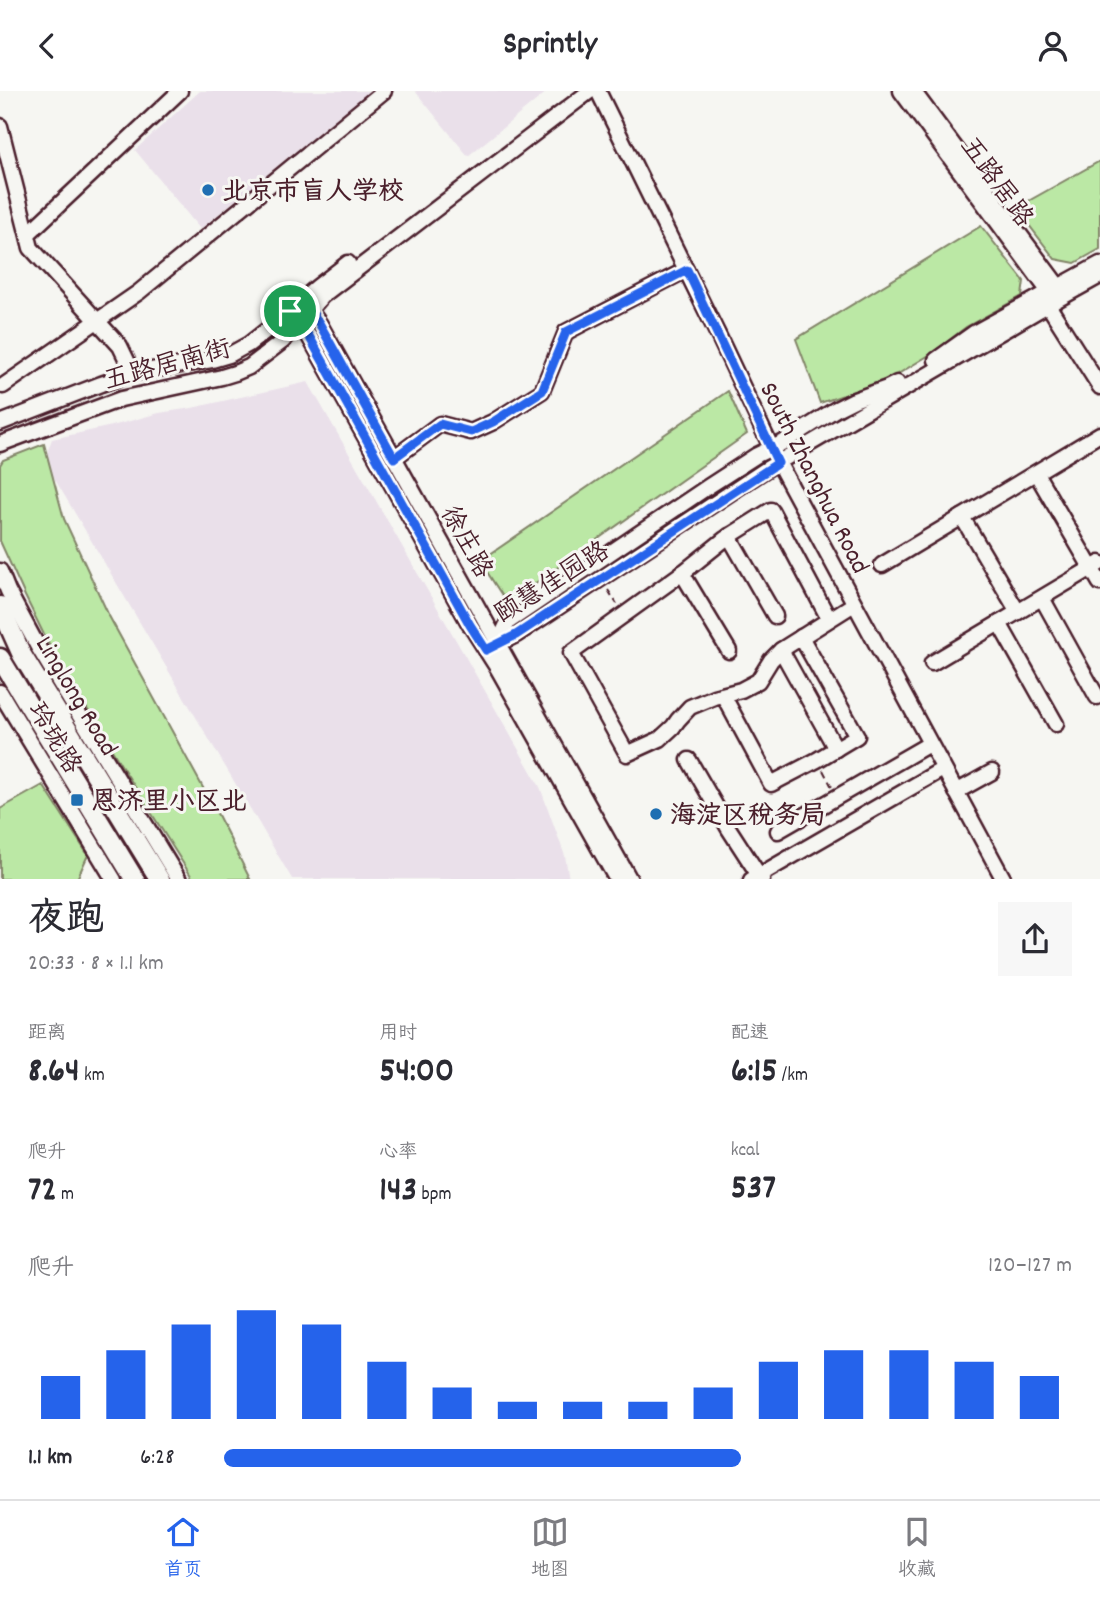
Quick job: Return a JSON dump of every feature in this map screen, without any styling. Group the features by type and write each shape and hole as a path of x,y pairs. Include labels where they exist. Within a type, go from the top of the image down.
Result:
{"main road":[{"name":"Linglong Road","path":"0,606 22,655 154,855 160,879"},
{"name":"Linglong Road","path":"0,658 120,877"}],"street":[{"path":"29,233 180,91"},
{"path":"3,386 139,292 384,91"},
{"name":"五路居南街","path":"0,444 121,399 235,373 249,367 283,341 299,323 317,287 575,91"},
{"name":"五路居南街","path":"0,423 133,373 212,360 229,355 249,344 290,311 322,296 590,91"},
{"name":"South Zhanghua Road","path":"598,91 687,270 778,463 1003,879"},
{"name":"五路居路","path":"901,91 1055,296"},
{"name":"五路居路","path":"913,91 1055,296"},
{"path":"0,126 31,248 120,346 133,373"},
{"name":"颐慧佳园路","path":"492,647 516,635 778,463 1055,296 1100,264"},
{"path":"394,458 440,424 471,432 493,422 542,391 566,332 687,270"},
{"name":"颐慧佳园路","path":"492,647 508,622 757,455 784,442 836,409 887,388 944,355 974,333 1100,276"},
{"path":"1055,296 1100,387"},
{"name":"徐庄路","path":"306,305 319,323 394,458 616,879"},
{"name":"徐庄路","path":"290,311 310,338 470,625 492,647 629,879"},
{"path":"882,565 1100,434"},
{"path":"1036,473 1096,565 1100,583"},
{"path":"829,619 771,510 729,536 571,653 627,754 660,739 690,707 741,690 758,681 781,650 854,604"},
{"path":"962,517 1018,612"},
{"path":"729,536 775,616"},
{"path":"932,663 1096,565"},
{"name":"玲珑路","path":"0,571 38,647 154,855 178,879"},
{"path":"682,573 729,652"},
{"path":"1042,598 1097,697"},
{"path":"999,623 1056,724"},
{"path":"723,695 771,783 858,736 801,637"},
{"path":"781,650 836,749"},
{"name":"玲珑路","path":"0,692 120,877"},
{"path":"778,831 929,744"},
{"path":"689,760 757,878 943,769"},
{"path":"956,792 992,772"},
{"path":"120,877 154,855"}],"path":[{"path":"608,590 623,614"},
{"path":"817,760 838,797"}],"shaded area":[{"name":"北京市盲人学校","path":"200,91 369,91 200,229 135,150"},
{"name":"北京市盲人学校","path":"415,91 548,91 468,156"},
{"path":"308,382 540,787 565,856 569,879 292,879 44,461 52,439 159,413"}],"green space":[{"path":"1100,161 1100,249 1075,263 1055,259 1016,208"},
{"path":"981,226 1024,281 1022,296 966,327 931,354 888,380 820,403 796,339"},
{"path":"728,391 747,434 507,603 480,561"},
{"path":"44,444 64,519 109,616 250,879 193,879 51,649 25,596 0,541 0,465 3,460"},
{"path":"43,785 88,855 77,879 0,879 0,809"}],"place":[{"name":"北京市盲人学校","path":"208,190"},
{"name":"恩济里小区北","path":"77,800"},
{"name":"海淀区税务局","path":"656,814"}],"route":[{"path":"687,270 778,463 516,635 486,650 310,338 290,311 303,299 394,458 440,424 471,432 493,422 542,391 566,332 687,270"}]}
